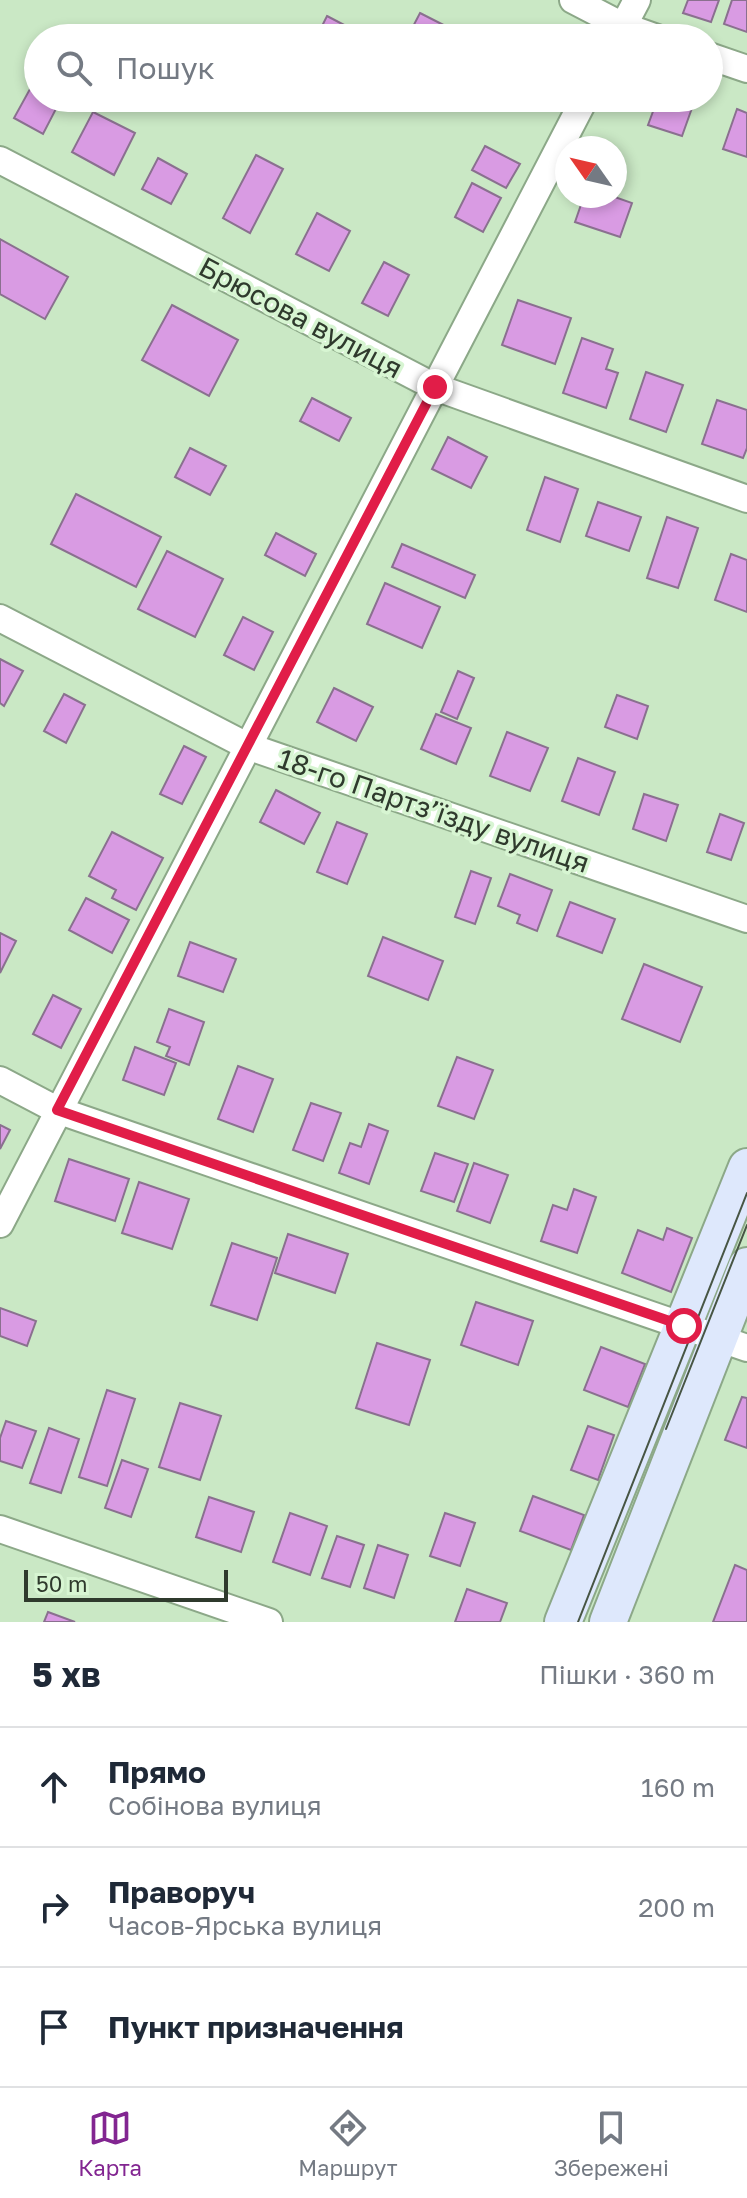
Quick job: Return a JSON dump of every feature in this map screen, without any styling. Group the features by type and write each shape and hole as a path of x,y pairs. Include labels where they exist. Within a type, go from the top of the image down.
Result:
{"main road":[{"path":"563,1622 747,1167"},
{"path":"608,1622 733,1343 747,1266"}],"street":[{"path":"573,0 608,24"},
{"path":"624,24 637,0"},
{"path":"723,61 747,69"},
{"path":"0,1224 578,112"},
{"name":"Брюсова вулиця","path":"0,160 435,387 747,499"},
{"name":"18-го Партз’їзду вулиця","path":"0,618 247,746 747,919"},
{"path":"0,1080 57,1110 733,1343"},
{"path":"0,1529 269,1622"}],"building":[{"path":"688,0 719,0 711,22 683,13"},
{"path":"732,0 747,0 747,32 724,24"},
{"path":"420,13 442,24 414,24"},
{"path":"327,16 342,24 323,24"},
{"path":"24,100 24,112 54,112 43,134 14,118"},
{"path":"737,109 747,113 747,157 723,149"},
{"path":"93,112 135,133 114,175 72,152"},
{"path":"653,112 691,112 682,136 648,125"},
{"path":"485,146 520,164 506,188 472,170"},
{"path":"256,155 283,169 250,233 223,218"},
{"path":"158,158 187,174 171,204 142,189"},
{"path":"472,183 501,198 483,232 455,217"},
{"path":"627,201 632,203 620,237 575,222 580,208 627,208"},
{"path":"317,213 350,231 329,271 296,254"},
{"path":"0,239 68,277 45,319 0,294"},
{"path":"384,262 409,275 388,316 362,303"},
{"path":"518,300 571,318 555,364 502,345"},
{"path":"172,305 238,340 209,396 142,360"},
{"path":"582,338 613,349 606,369 618,373 606,408 563,393"},
{"path":"646,372 683,385 666,432 630,419"},
{"path":"312,398 351,418 339,441 300,421"},
{"path":"717,400 747,410 747,448 743,458 702,444"},
{"path":"448,437 487,457 471,488 432,469"},
{"path":"190,448 226,466 210,495 175,477"},
{"path":"545,477 578,489 560,542 527,530"},
{"path":"76,494 161,537 136,587 51,544"},
{"path":"598,502 641,517 629,551 586,536"},
{"path":"667,517 698,528 678,588 647,578"},
{"path":"276,533 316,554 305,576 265,555"},
{"path":"402,544 475,575 465,598 392,567"},
{"path":"167,551 223,579 195,637 138,609"},
{"path":"731,554 747,560 747,612 715,600"},
{"path":"385,583 440,607 422,648 367,624"},
{"path":"243,617 273,632 254,670 224,655"},
{"path":"0,659 23,671 4,706 0,703"},
{"path":"458,671 474,678 457,719 441,712"},
{"path":"334,688 373,707 356,741 317,722"},
{"path":"64,694 85,705 66,743 44,731"},
{"path":"617,695 648,706 637,739 605,727"},
{"path":"436,714 471,728 456,764 421,749"},
{"path":"507,732 548,748 530,791 490,776"},
{"path":"184,746 206,757 182,804 160,794"},
{"path":"578,758 615,772 599,815 562,801"},
{"path":"276,790 320,813 304,844 260,822"},
{"path":"644,794 678,805 666,841 633,829"},
{"path":"720,814 744,823 731,860 707,852"},
{"path":"337,822 367,834 347,884 317,872"},
{"path":"112,832 163,858 136,910 112,898 116,890 89,876"},
{"path":"471,871 491,878 475,924 455,917"},
{"path":"510,874 552,890 537,931 517,923 520,915 498,906"},
{"path":"86,898 129,920 112,953 69,930"},
{"path":"570,902 615,919 602,953 557,936"},
{"path":"0,933 16,941 0,973"},
{"path":"383,937 443,961 428,1000 368,976"},
{"path":"190,942 236,959 223,992 178,976"},
{"path":"644,964 702,987 680,1042 622,1019"},
{"path":"53,995 81,1009 61,1048 33,1034"},
{"path":"169,1009 204,1022 189,1065 166,1056 170,1047 157,1042"},
{"path":"135,1047 176,1063 164,1095 123,1080"},
{"path":"457,1057 493,1070 474,1119 438,1106"},
{"path":"238,1066 273,1079 253,1132 218,1119"},
{"path":"311,1103 341,1113 323,1161 293,1150"},
{"path":"369,1124 388,1131 369,1184 339,1173 350,1143 361,1147"},
{"path":"0,1125 10,1130 0,1149"},
{"path":"435,1153 468,1164 454,1202 421,1191"},
{"path":"69,1159 129,1179 115,1221 55,1201"},
{"path":"474,1163 508,1175 490,1223 457,1211"},
{"path":"139,1182 189,1199 172,1249 122,1233"},
{"path":"574,1189 596,1197 577,1253 541,1241 553,1205 567,1210"},
{"path":"667,1228 692,1238 671,1292 622,1273 638,1230 663,1240"},
{"path":"288,1234 348,1254 335,1293 275,1273"},
{"path":"232,1243 277,1258 257,1320 211,1305"},
{"path":"476,1302 533,1321 518,1365 461,1345"},
{"path":"0,1308 36,1321 27,1346 0,1336"},
{"path":"377,1343 430,1360 409,1425 356,1408"},
{"path":"601,1347 645,1364 628,1407 584,1390"},
{"path":"107,1390 135,1399 107,1486 79,1477"},
{"path":"742,1397 747,1398 747,1448 725,1440"},
{"path":"180,1403 221,1416 200,1480 159,1467"},
{"path":"6,1421 36,1431 22,1468 0,1461 0,1438"},
{"path":"588,1426 614,1435 598,1480 571,1470"},
{"path":"49,1428 79,1439 61,1493 30,1483"},
{"path":"122,1460 148,1469 131,1517 105,1508"},
{"path":"533,1496 584,1515 571,1550 520,1531"},
{"path":"209,1497 254,1512 241,1552 196,1537"},
{"path":"290,1513 327,1526 310,1575 273,1562"},
{"path":"445,1513 475,1523 460,1566 430,1556"},
{"path":"337,1536 364,1545 350,1587 322,1578"},
{"path":"378,1545 408,1555 394,1598 364,1588"},
{"path":"735,1565 747,1570 747,1622 713,1622"},
{"path":"467,1589 507,1603 500,1622 455,1622"},
{"path":"48,1612 75,1622 44,1622"}],"tram line":[{"path":"578,1622 747,1193"},
{"path":"666,1429 747,1225"}],"route":[{"path":"435,387 57,1110 684,1326"}]}
